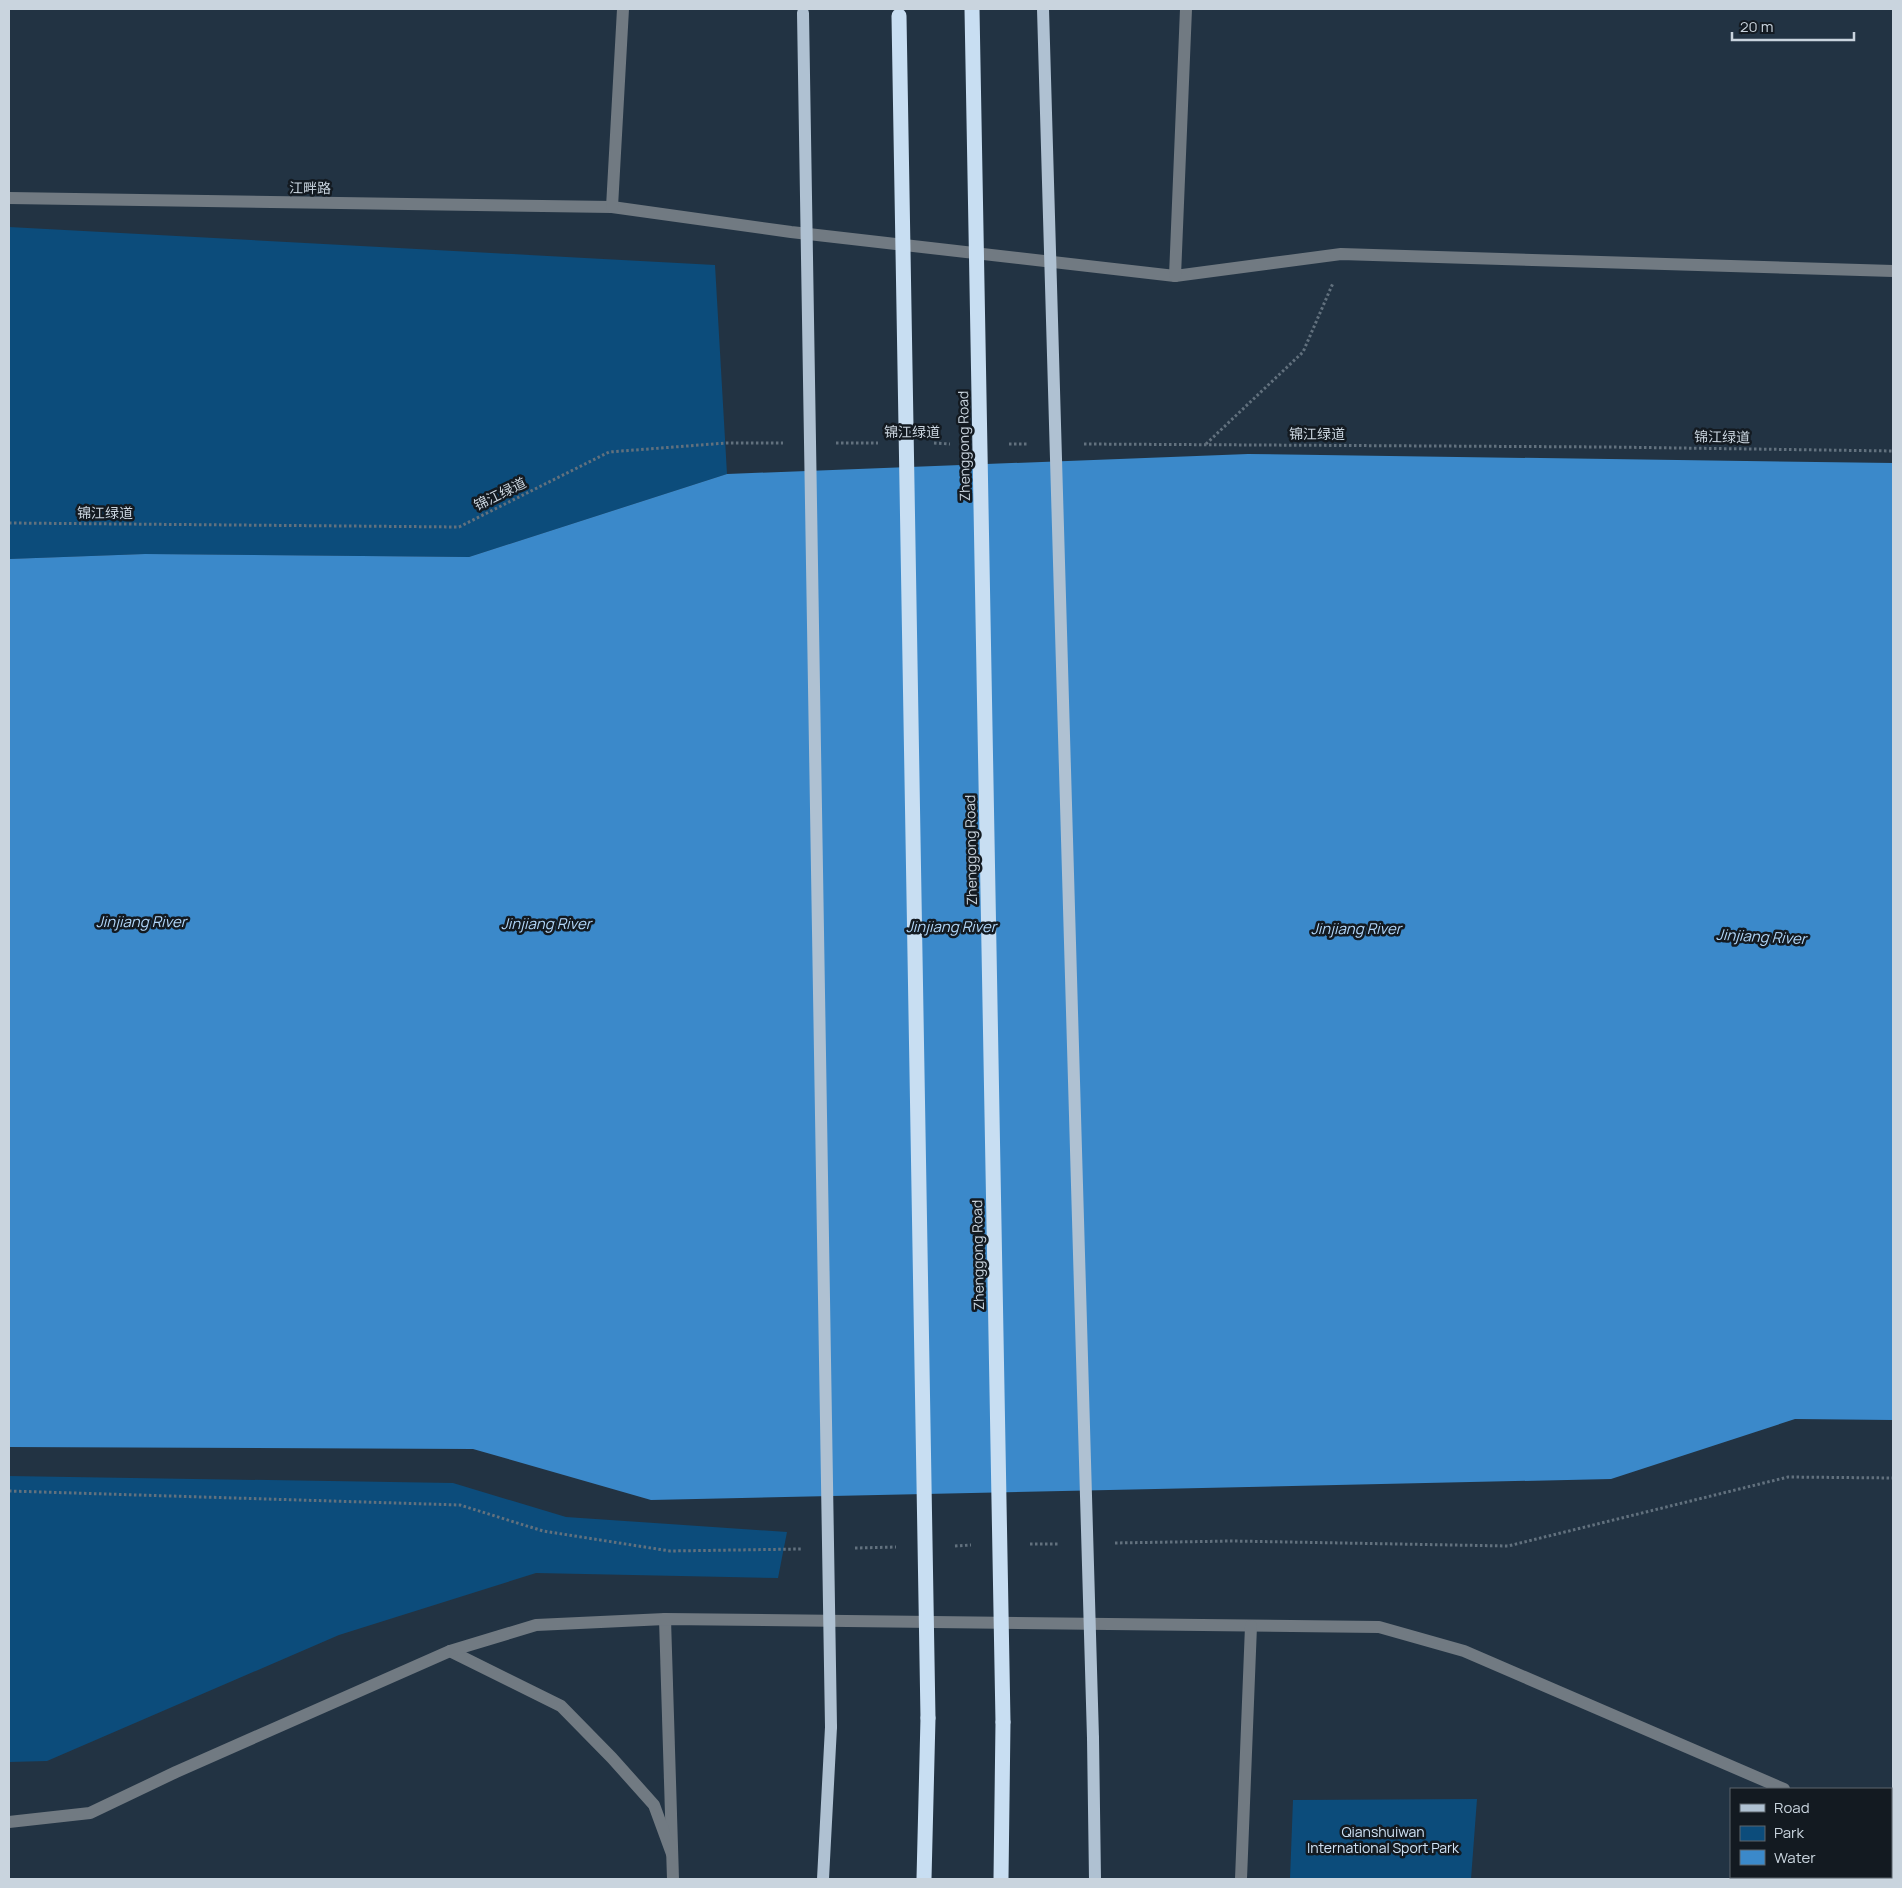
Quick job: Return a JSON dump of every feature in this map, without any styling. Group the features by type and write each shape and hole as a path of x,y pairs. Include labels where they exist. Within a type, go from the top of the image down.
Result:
{"highway":[{"name":"Zhenggong Road","path":"972,9 1003,1722 1001,1879"},
{"path":"900,12 928,1718 924,1879"}],"main road":[{"path":"1043,9 1093,1738 1094,1879"},
{"path":"803,11 831,1726 822,1879"}],"street":[{"path":"612,207 623,9"},
{"path":"1175,276 1186,9"},
{"name":"江畔路","path":"9,198 612,207 790,232 1175,276 1341,254 1893,271"},
{"path":"664,1619 673,1879"},
{"path":"9,1822 90,1812 450,1651 536,1625 664,1619 1379,1627 1464,1651 1782,1788"},
{"path":"1240,1879 1251,1626"},
{"path":"450,1651 561,1706 612,1758 654,1805 672,1854"}],"path":[{"path":"1206,444 1303,352 1330,292 1341,254"},
{"name":"锦江绿道","path":"9,523 459,527 609,452 726,443 786,443"},
{"name":"锦江绿道","path":"836,443 886,443"},
{"name":"锦江绿道","path":"926,444 956,444"},
{"path":"1006,444 1036,444"},
{"name":"锦江绿道","path":"1076,444 1599,446 1893,451"}],"green space":[{"path":"9,227 715,265 727,474 469,557 145,554 9,559"},
{"path":"9,1476 453,1483 566,1517 787,1532 778,1578 536,1573 339,1635 47,1761 9,1762"},
{"name":"Qianshuiwan International Sport Park","path":"1477,1799 1471,1879 1290,1879 1293,1800"}],"water":[{"name":"Jinjiang River","path":"1248,454 1893,463 1893,1420 1795,1419 1611,1479 651,1500 473,1449 9,1447 9,559 145,554 469,557 727,474"}]}
